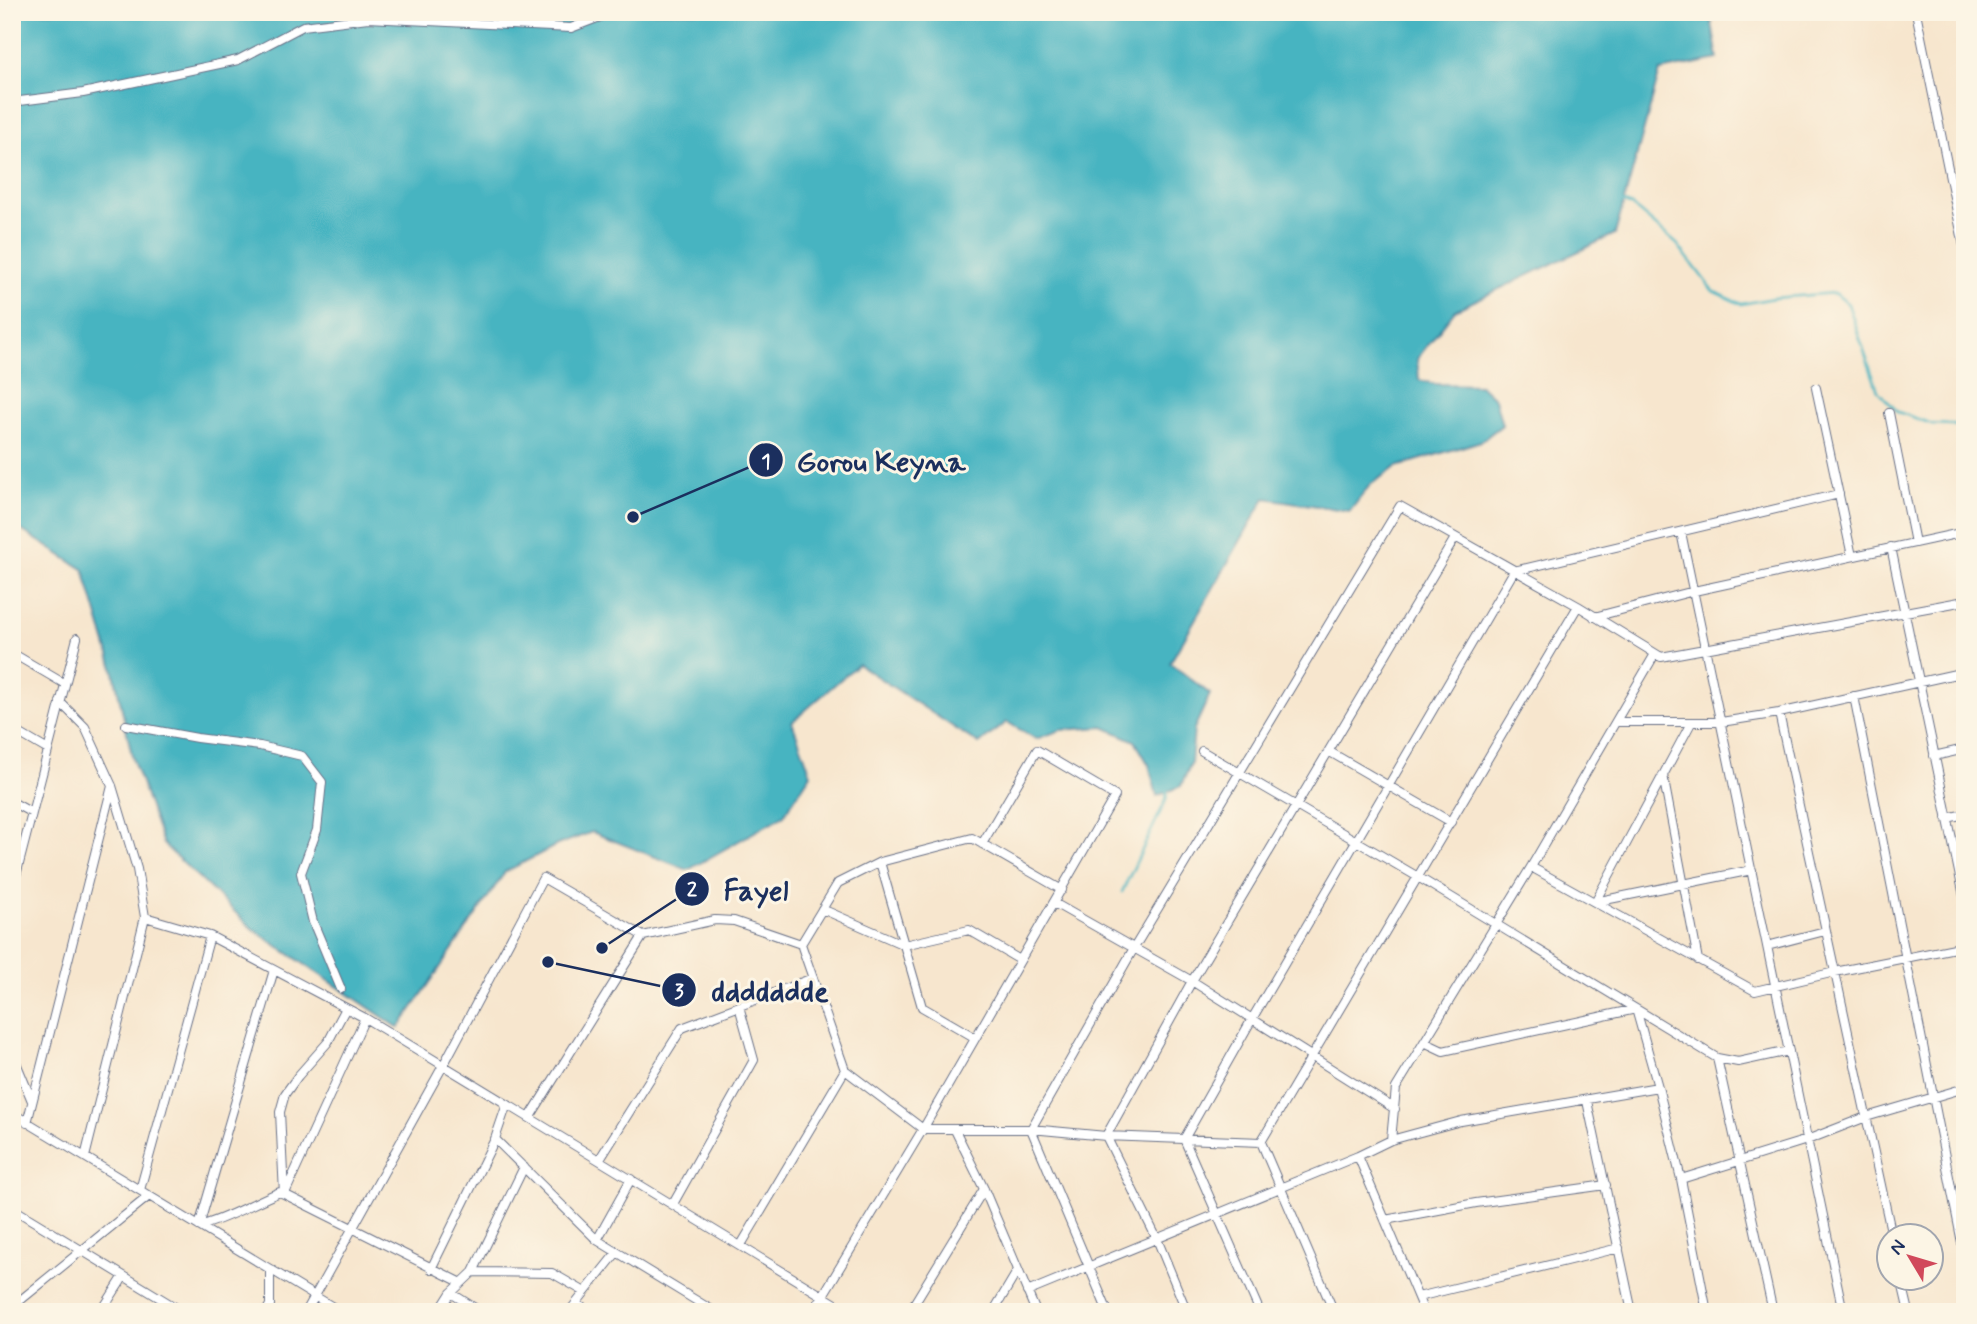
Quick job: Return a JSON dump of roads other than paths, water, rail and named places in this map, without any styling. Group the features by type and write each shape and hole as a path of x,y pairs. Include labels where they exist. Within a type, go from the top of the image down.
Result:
{"street":[{"path":"12,102 83,93 238,60 303,26 368,18 571,29 613,12"},
{"path":"1916,12 1965,251"},
{"path":"1816,388 1852,556"},
{"path":"1889,413 1915,542"},
{"path":"1184,1139 1514,571 1839,494"},
{"path":"1031,1129 1134,948 1400,506 1578,606 1661,657 1965,601"},
{"path":"1681,532 1843,1312"},
{"path":"1594,617 1694,591 1965,533"},
{"path":"1106,1136 1192,981 1455,538"},
{"path":"1891,547 1965,901"},
{"path":"1261,1142 1578,606"},
{"path":"13,886 77,638"},
{"path":"12,653 65,684"},
{"path":"1391,1140 1396,1088 1496,926 1656,654"},
{"path":"1617,722 1721,722 1779,713 1965,673"},
{"path":"1854,696 1965,1258"},
{"path":"60,702 85,727 112,786 137,869 145,917 85,1157"},
{"path":"1779,713 1889,1222"},
{"path":"1595,902 1691,723"},
{"path":"126,725 260,746 302,756 322,782 317,830 300,873 313,922 341,989"},
{"path":"12,729 48,750"},
{"path":"1934,756 1965,749"},
{"path":"813,1312 923,1129 1115,796 1037,750 982,844"},
{"path":"1202,751 1418,877 1717,1058 1738,1062 1789,1051"},
{"path":"1330,752 1451,822"},
{"path":"1663,775 1698,960"},
{"path":"27,1122 112,786"},
{"path":"12,802 32,813"},
{"path":"1947,818 1965,814"},
{"path":"801,944 838,883 880,862 972,838 1062,890"},
{"path":"880,862 922,1007 975,1037"},
{"path":"1531,867 1755,992 1835,972 1965,946"},
{"path":"1595,902 1752,870"},
{"path":"306,1312 444,1064 543,878 643,936 715,920 734,922 801,944"},
{"path":"1054,903 1192,981 1395,1109"},
{"path":"822,909 904,945 969,930 1020,960"},
{"path":"145,917 210,936 365,1018 849,1312"},
{"path":"1768,946 1825,931"},
{"path":"140,1190 210,936"},
{"path":"530,1117 643,936"},
{"path":"801,944 845,1070 923,1129 1031,1129 1106,1136 1261,1142"},
{"path":"199,1226 274,970"},
{"path":"599,1160 682,1028 813,978"},
{"path":"673,1204 754,1059 739,1006"},
{"path":"285,1194 280,1112 285,1094 328,1042 345,1008"},
{"path":"1424,1042 1443,1051 1636,1009"},
{"path":"1636,1009 1681,1179 1707,1312"},
{"path":"285,1194 365,1018"},
{"path":"12,1053 33,1101"},
{"path":"1717,1058 1773,1312"},
{"path":"741,1245 845,1070"},
{"path":"1027,1293 1391,1140 1461,1121 1658,1087"},
{"path":"1681,1179 1807,1140 1866,1116 1965,1088"},
{"path":"1587,1101 1632,1312"},
{"path":"430,1269 495,1139 508,1104"},
{"path":"12,1113 341,1312"},
{"path":"1031,1129 1108,1312"},
{"path":"955,1130 984,1189 1036,1312"},
{"path":"1106,1136 1157,1239 1187,1312"},
{"path":"495,1139 597,1240 715,1312"},
{"path":"1184,1139 1261,1312"},
{"path":"1261,1142 1334,1312"},
{"path":"1358,1156 1424,1312"},
{"path":"439,1312 450,1293 474,1272 524,1167"},
{"path":"597,1240 631,1179"},
{"path":"1385,1220 1476,1203 1606,1185"},
{"path":"909,1312 984,1189"},
{"path":"199,1226 224,1220 243,1208 280,1192 460,1282"},
{"path":"12,1307 149,1196"},
{"path":"12,1208 183,1312"},
{"path":"1418,1297 1619,1248"},
{"path":"569,1312 617,1252"},
{"path":"266,1312 270,1305 270,1269"},
{"path":"993,1312 1018,1270"},
{"path":"474,1272 552,1273 585,1292"},
{"path":"101,1312 124,1276"},
{"path":"1904,1292 1909,1312"},
{"path":"450,1293 481,1312"},
{"path":"576,1303 589,1312"}],"water":[{"path":"12,12 1710,12 1718,59 1660,71 1615,234 1455,310 1417,359 1419,380 1435,384 1480,385 1495,399 1502,425 1481,441 1396,467 1370,485 1350,511 1265,498 1170,663 1210,694 1194,729 1191,763 1181,786 1157,796 1149,765 1135,741 1104,727 1061,730 1036,739 1007,722 979,744 858,664 792,722 811,774 784,815 688,870 592,832 557,845 505,872 399,1028 254,930 163,844 133,760 113,668 84,570 12,524"}],"waterway":[{"path":"1622,202 1632,206 1677,244 1713,291 1741,304 1774,298 1835,293 1848,304 1878,391 1898,412 1932,424 1953,425 1965,429"},
{"path":"1122,892 1166,800 1167,790"}],"place":[{"name":"Gorou Keyna","path":"633,517"},
{"name":"Fayel","path":"602,948"},
{"name":"ddddddde","path":"548,962"}]}
